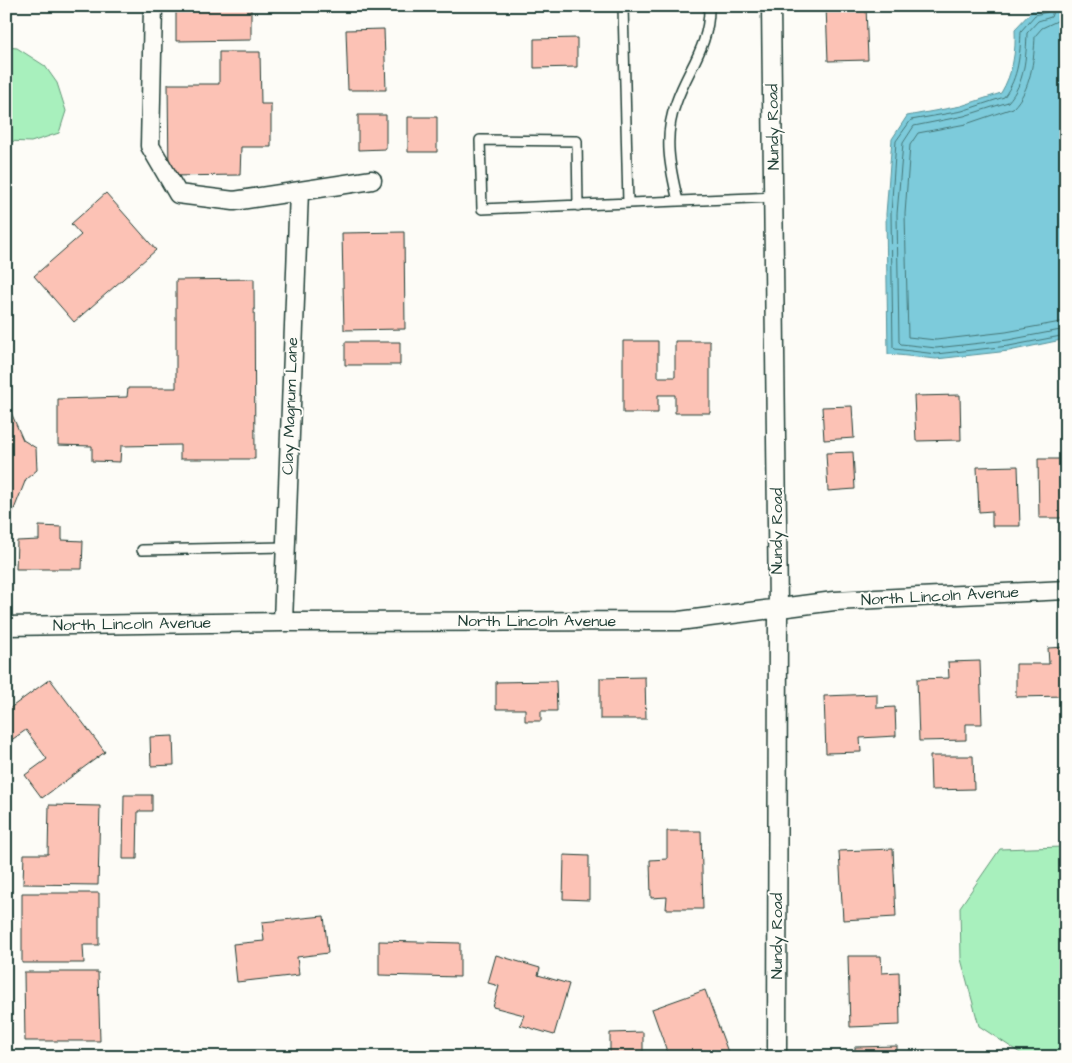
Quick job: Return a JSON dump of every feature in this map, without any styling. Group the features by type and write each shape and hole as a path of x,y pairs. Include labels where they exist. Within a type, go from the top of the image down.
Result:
{"street":[{"path":"154,6 150,146 178,194 234,201 372,180"},
{"name":"Nundy Road","path":"771,6 778,609 777,1057"},
{"name":"Clay Magnum Lane","path":"283,622 299,191"},
{"name":"North Lincoln Avenue","path":"6,626 283,622 679,621 834,601 1066,590"}],"lane":[{"path":"623,6 628,203"},
{"path":"678,201 669,163 668,139 675,103 706,40 710,6"},
{"path":"578,206 576,141 480,140 482,209 578,206 774,197"},
{"path":"142,550 285,547"}],"green space":[{"path":"6,47 17,48 45,66 57,83 66,111 59,133 31,142 6,141"},
{"path":"1066,848 1066,1057 1026,1057 979,1026 961,959 960,907 1000,849"}],"water":[{"path":"1066,6 1066,339 1009,351 936,359 888,354 886,214 892,139 907,116 961,106 1001,93 1013,62 1015,29 1033,10"}],"building":[{"path":"176,6 251,6 251,40 176,41"},
{"path":"826,6 866,6 868,60 828,61"},
{"path":"384,29 386,90 348,90 346,30"},
{"path":"577,38 577,67 534,68 534,39"},
{"path":"219,52 260,52 261,104 271,104 271,147 241,147 240,175 169,176 168,84 219,84"},
{"path":"358,115 386,115 386,149 358,150"},
{"path":"408,117 437,117 437,152 408,152"},
{"path":"106,193 156,250 74,322 34,276 81,235 71,224"},
{"path":"404,232 405,329 344,330 342,233"},
{"path":"254,279 255,459 180,459 180,445 121,446 120,462 92,461 92,446 58,445 58,399 127,397 128,388 176,388 176,280"},
{"path":"623,341 658,341 658,377 675,377 675,341 710,341 710,413 675,413 675,395 658,395 658,413 623,413"},
{"path":"345,342 400,342 400,365 345,365"},
{"path":"960,395 961,440 916,441 914,396"},
{"path":"6,401 23,440 36,448 37,470 26,479 11,517 6,515"},
{"path":"852,406 854,438 824,440 822,407"},
{"path":"853,452 855,489 828,491 826,453"},
{"path":"1038,459 1066,459 1066,518 1039,518"},
{"path":"1018,466 1020,526 992,526 992,511 979,512 977,467"},
{"path":"39,526 62,527 62,540 83,541 82,569 16,569 17,541 39,540"},
{"path":"1066,647 1066,696 1016,697 1016,664 1049,664 1048,648"},
{"path":"980,661 982,724 966,724 966,740 919,741 917,679 949,678 948,662"},
{"path":"645,677 646,719 600,719 600,678"},
{"path":"50,679 105,752 42,798 25,775 47,759 26,730 10,741 6,736 6,711"},
{"path":"556,681 557,711 541,711 541,721 525,721 525,709 496,709 496,682"},
{"path":"877,694 877,708 895,707 896,736 860,738 861,752 826,753 824,696"},
{"path":"173,736 174,765 151,766 150,737"},
{"path":"930,756 973,756 974,789 931,790"},
{"path":"124,795 152,795 152,811 138,811 137,859 123,859"},
{"path":"49,805 100,806 98,885 23,884 24,854 48,854"},
{"path":"667,831 701,831 703,909 666,909 667,897 651,898 650,860 667,859"},
{"path":"893,849 896,917 843,920 839,851"},
{"path":"564,855 589,856 589,900 563,899"},
{"path":"22,893 99,893 99,945 83,945 84,963 22,963"},
{"path":"324,916 328,953 297,957 299,975 237,982 233,944 264,941 262,922"},
{"path":"379,941 460,943 460,977 379,975"},
{"path":"496,955 540,968 538,975 569,984 554,1035 520,1025 524,1015 493,1007 499,986 488,983"},
{"path":"848,956 881,956 882,973 899,972 900,1025 850,1027"},
{"path":"24,972 98,972 100,1041 25,1041"},
{"path":"705,990 728,1052 713,1057 669,1057 652,1009"},
{"path":"643,1032 643,1057 610,1057 610,1033"},
{"path":"897,1046 897,1057 855,1057 855,1047"}]}
